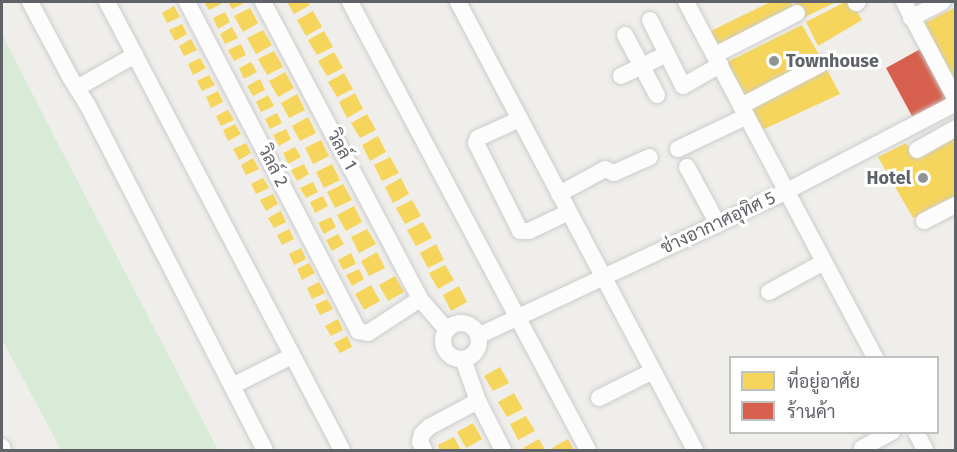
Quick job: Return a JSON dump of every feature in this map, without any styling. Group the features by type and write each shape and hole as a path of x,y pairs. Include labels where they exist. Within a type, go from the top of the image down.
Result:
{"street":[{"path":"30,2 265,450"},
{"path":"107,2 342,450"},
{"name":"วิลล์ 2","path":"188,2 358,331 368,333 420,299"},
{"name":"วิลล์ 1","path":"263,2 420,299 447,330"},
{"path":"350,2 588,450"},
{"path":"458,2 695,450"},
{"path":"686,2 874,356"},
{"path":"904,2 956,102"},
{"path":"911,18 942,2"},
{"path":"650,20 683,86 717,60 797,13"},
{"path":"625,35 657,94"},
{"path":"621,76 667,54"},
{"path":"77,88 135,55"},
{"path":"678,149 821,64"},
{"name":"ช่างอากาศอุทิศ 5","path":"477,336 787,191 956,102"},
{"path":"520,119 478,138 476,142 520,231 529,231 569,212"},
{"path":"917,150 956,128"},
{"path":"559,194 605,169 614,173 650,157"},
{"path":"687,167 718,224"},
{"path":"924,221 956,205"},
{"path":"769,292 824,262"},
{"path":"464,324 475,330 478,342 474,354 463,359 449,355 443,343 447,330 452,326 464,324"},
{"path":"232,386 292,356"},
{"path":"463,359 478,401 503,450"},
{"path":"599,398 653,371"},
{"path":"422,446 422,434 429,428 478,401"},
{"path":"862,448 888,434"},
{"path":"916,434 926,450"}],"green space":[{"path":"2,34 218,450 61,450 2,339"}],"building: ที่อยู่อาศัย":[{"path":"204,2 220,2 221,4 209,10"},
{"path":"228,2 246,2 232,9"},
{"path":"287,2 307,2 310,5 294,14"},
{"name":"Townhouse","path":"770,2 791,2 794,8 718,49 709,32"},
{"path":"794,2 836,2 803,18"},
{"path":"845,2 851,2 862,20 818,46 806,22"},
{"path":"174,6 180,17 167,23 162,13"},
{"name":"Townhouse","path":"956,7 956,87 921,25"},
{"path":"250,8 258,23 243,32 234,16"},
{"path":"313,11 322,27 306,36 297,20"},
{"path":"225,12 230,22 218,29 213,18"},
{"path":"182,24 187,34 175,41 169,30"},
{"name":"Townhouse","path":"802,25 822,60 744,100 725,63"},
{"path":"232,27 238,38 225,44 220,34"},
{"path":"263,30 272,45 256,54 247,38"},
{"path":"324,31 333,47 317,55 308,40"},
{"path":"191,39 197,50 184,56 179,46"},
{"path":"241,44 246,55 234,61 228,50"},
{"path":"274,51 283,67 267,75 258,59"},
{"path":"334,52 343,68 327,76 318,61"},
{"path":"200,58 206,68 193,75 188,64"},
{"path":"251,62 257,72 244,79 239,68"},
{"name":"Townhouse","path":"826,68 840,94 760,131 746,108"},
{"path":"285,72 294,88 278,97 269,81"},
{"path":"344,73 353,89 337,97 328,82"},
{"path":"209,75 215,85 202,91 197,81"},
{"path":"260,79 265,90 253,96 247,86"},
{"path":"218,91 223,102 211,108 206,97"},
{"path":"355,93 363,109 347,118 339,102"},
{"path":"297,94 305,110 289,118 281,103"},
{"path":"268,95 274,106 261,112 256,102"},
{"path":"228,110 234,120 221,126 216,116"},
{"path":"277,113 282,123 270,129 265,119"},
{"path":"367,114 376,130 360,138 351,123"},
{"path":"308,117 316,133 300,141 292,126"},
{"path":"235,124 241,134 228,141 223,130"},
{"path":"286,129 291,139 279,146 273,135"},
{"name":"Hotel","path":"956,135 956,197 913,218 878,157 906,143 915,158"},
{"path":"378,136 386,152 370,161 362,145"},
{"path":"321,140 329,156 313,164 305,148"},
{"path":"246,143 251,153 239,160 233,149"},
{"path":"295,147 301,157 288,164 283,153"},
{"path":"390,157 399,173 382,181 374,165"},
{"path":"253,158 259,169 246,175 241,165"},
{"path":"304,164 309,174 297,181 291,170"},
{"path":"332,164 340,180 324,188 316,172"},
{"path":"263,178 269,188 256,194 251,184"},
{"path":"401,178 409,194 393,203 385,187"},
{"path":"313,182 318,192 306,198 300,188"},
{"path":"343,184 352,200 335,208 327,192"},
{"path":"273,194 278,204 266,211 260,200"},
{"path":"323,196 328,206 315,213 310,202"},
{"path":"412,200 421,216 405,224 396,208"},
{"path":"354,206 362,222 346,231 337,215"},
{"path":"281,211 286,222 274,228 268,218"},
{"path":"331,217 336,227 324,234 318,223"},
{"path":"423,222 432,238 416,246 407,230"},
{"path":"289,229 294,239 282,245 277,235"},
{"path":"367,229 376,244 359,253 351,237"},
{"path":"338,234 344,244 332,251 326,240"},
{"path":"436,244 444,260 428,268 420,253"},
{"path":"301,248 306,259 294,265 289,254"},
{"path":"377,252 385,268 369,276 361,261"},
{"path":"351,253 356,264 343,270 338,260"},
{"path":"309,263 315,273 302,280 297,269"},
{"path":"445,265 454,280 438,289 429,273"},
{"path":"359,269 364,279 352,286 346,275"},
{"path":"395,276 404,292 388,301 379,285"},
{"path":"319,282 325,293 312,299 307,288"},
{"path":"371,285 380,301 364,310 355,294"},
{"path":"459,286 467,302 451,311 443,295"},
{"path":"327,299 333,309 320,315 315,305"},
{"path":"338,319 343,330 331,336 325,326"},
{"path":"347,336 352,347 340,353 334,343"},
{"path":"500,367 509,383 493,391 484,376"},
{"path":"514,393 523,409 507,417 498,402"},
{"path":"526,416 535,431 518,440 510,424"},
{"path":"473,423 482,439 466,448 457,432"},
{"path":"454,437 461,450 440,450 438,445"},
{"path":"539,439 545,450 524,450 523,448"},
{"path":"568,439 574,450 553,450 552,448"}],"building: ร้านค้า":[{"path":"924,47 952,97 913,118 886,68"}],"place":[{"name":"Townhouse","path":"774,61"},
{"name":"Hotel","path":"923,178"}]}
